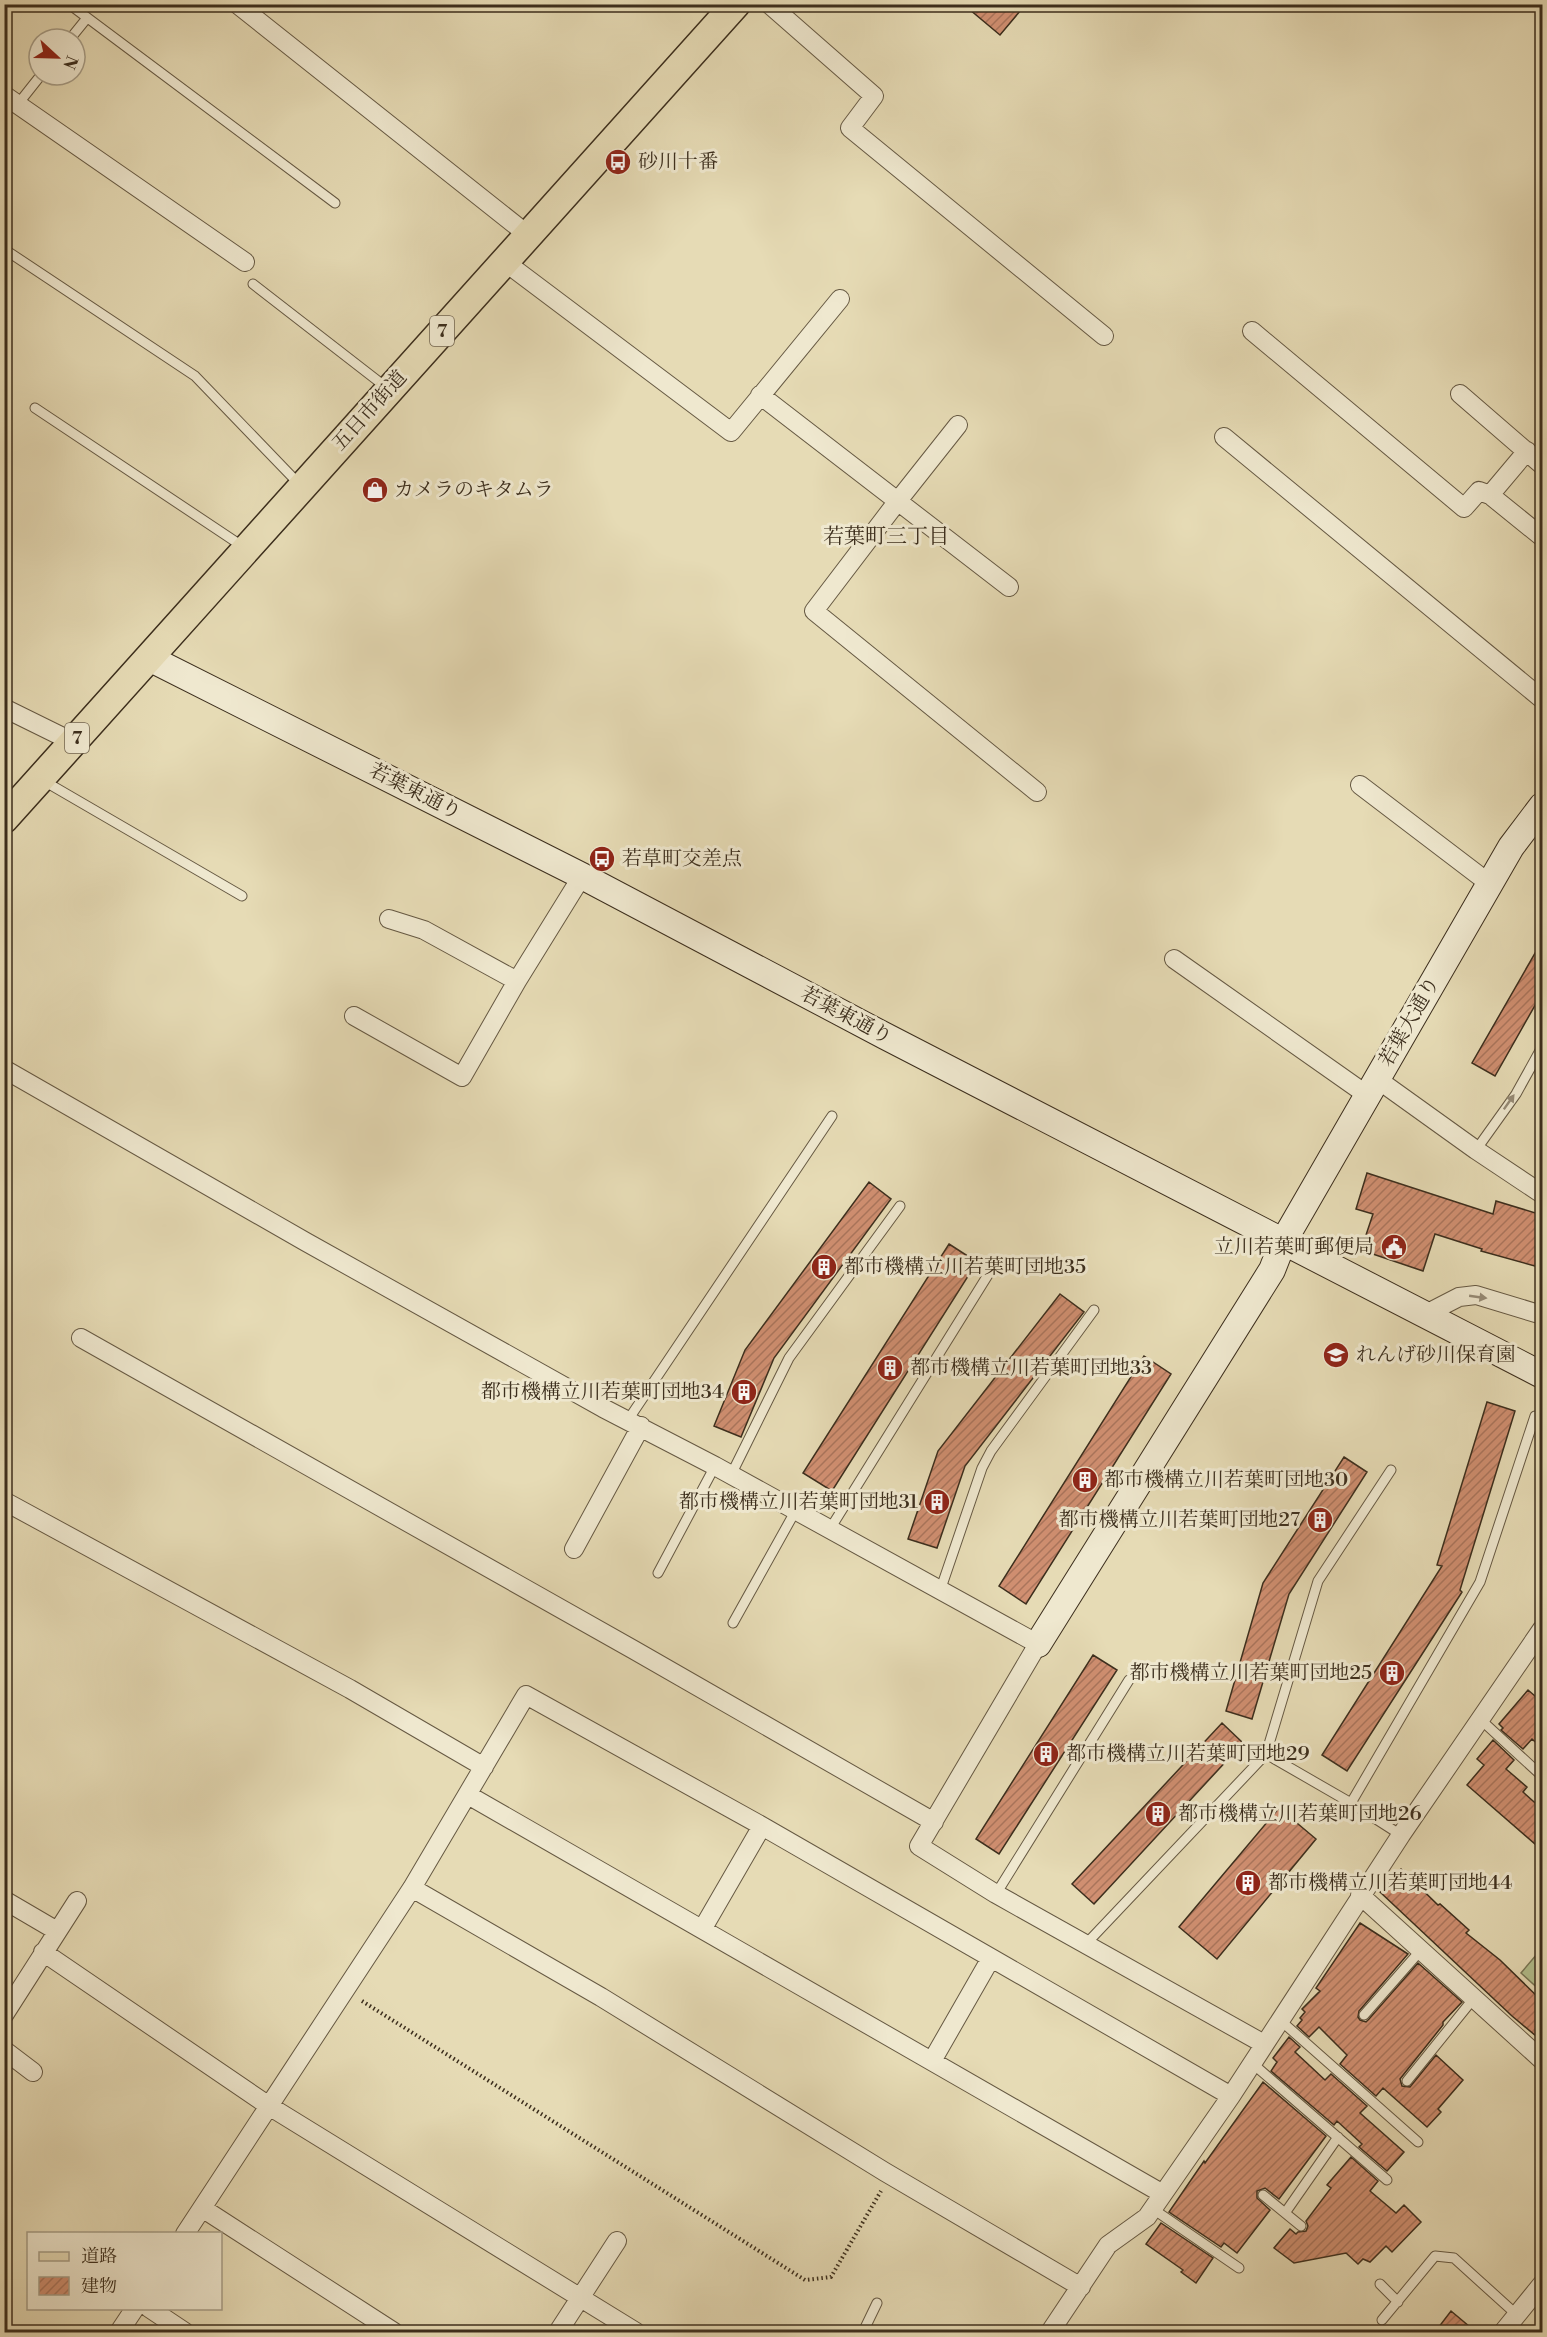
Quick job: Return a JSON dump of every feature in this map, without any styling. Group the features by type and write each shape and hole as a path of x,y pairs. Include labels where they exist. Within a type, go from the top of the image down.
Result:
{"main road":[{"name":"五日市街道","path":"6,815 41,779 301,486 736,4"}],"street":[{"path":"237,4 528,235"},
{"path":"769,4 873,96 850,128 1104,336"},
{"path":"11,100 245,262"},
{"path":"505,262 731,432 840,299"},
{"path":"1252,331 1464,508 1479,491 1490,495 1542,537"},
{"path":"1460,394 1542,465"},
{"path":"760,395 1009,587"},
{"path":"958,425 814,611 1036,792"},
{"path":"1224,437 1542,699"},
{"path":"1490,495 1527,451"},
{"name":"若葉東通り","path":"149,658 582,876 885,1036 1542,1375"},
{"path":"4,708 73,742"},
{"path":"1360,785 1490,884"},
{"name":"若葉大通り","path":"1038,1644 1272,1269 1283,1242 1511,847 1542,806"},
{"path":"354,1016 462,1077 517,981 582,876"},
{"path":"389,919 424,930 517,981"},
{"path":"1174,959 1542,1194"},
{"path":"4,1069 306,1242 603,1408 796,1510 1038,1644 919,1846 996,1894 1264,2044"},
{"path":"1424,1315 1458,1297 1476,1295 1542,1315"},
{"path":"81,1338 634,1650 933,1822"},
{"path":"574,1549 634,1423"},
{"path":"4,1501 350,1689 484,1767"},
{"path":"1050,2332 1108,2245 1147,2217 1231,2096 1360,1895 1542,1629"},
{"path":"186,2232 412,1888 526,1695 762,1826 1231,2096"},
{"path":"468,1795 932,2061 1158,2201"},
{"path":"703,1929 762,1826"},
{"path":"412,1888 601,1997 890,2175 1082,2287"},
{"path":"1360,1895 1542,2060"},
{"path":"4,1900 57,1931"},
{"path":"4,2015 77,1901"},
{"path":"43,1952 269,2106 636,2332"},
{"path":"932,2061 991,1958"},
{"path":"4,2050 33,2072"},
{"path":"202,2208 394,2332"},
{"path":"558,2332 617,2241"},
{"path":"1503,2332 1542,2284"},
{"path":"119,2332 134,2310"},
{"path":"152,2310 185,2332"}],"lane":[{"path":"69,4 335,203"},
{"path":"80,27 87,18"},
{"path":"11,100 27,87"},
{"path":"4,249 195,376 301,486"},
{"path":"253,284 389,390"},
{"path":"34,408 246,548"},
{"path":"41,779 242,896"},
{"path":"1476,1150 1515,1094 1542,1047"},
{"path":"634,1423 832,1116"},
{"path":"658,1573 723,1471 789,1358 900,1206"},
{"path":"830,1529 996,1262"},
{"path":"940,1591 982,1468 991,1451 1094,1310"},
{"path":"1351,1803 1480,1582 1535,1416"},
{"path":"1086,1944 1266,1754 1318,1581 1392,1470"},
{"path":"734,1623 796,1510"},
{"path":"996,1894 1129,1680"},
{"path":"1480,1719 1542,1776"},
{"path":"1266,1754 1401,1835"},
{"path":"1364,2015 1421,1950"},
{"path":"1407,2081 1474,1998"},
{"path":"1280,2020 1418,2142"},
{"path":"1252,2063 1387,2180"},
{"path":"1285,2213 1338,2136"},
{"path":"1263,2195 1301,2226"},
{"path":"1158,2201 1239,2268"},
{"path":"1382,2320 1435,2256 1454,2259 1517,2315"},
{"path":"1380,2284 1398,2302"},
{"path":"862,2332 877,2303"}],"path":[{"path":"361,2000 805,2280 831,2277 890,2175"}],"green space":[{"path":"1542,1948 1542,1992 1521,1973"}],"building":[{"path":"963,4 1026,4 1000,35"},
{"path":"1542,941 1542,993 1495,1076 1472,1063"},
{"path":"1367,1173 1493,1214 1496,1201 1542,1215 1542,1268 1481,1251 1482,1249 1435,1234 1423,1271 1361,1250 1373,1214 1356,1209"},
{"name":"都市機構立川若葉町団地35","path":"869,1182 891,1199 774,1358 741,1437 714,1426 745,1350"},
{"name":"都市機構立川若葉町団地33","path":"949,1244 977,1262 832,1491 803,1473"},
{"path":"1060,1294 1084,1312 965,1466 937,1548 908,1539 938,1451"},
{"name":"都市機構立川若葉町団地30","path":"1144,1356 1171,1374 1026,1604 999,1586"},
{"path":"1487,1402 1515,1411 1460,1590 1462,1592 1347,1771 1322,1755 1442,1566 1437,1565"},
{"path":"1344,1457 1367,1472 1289,1594 1252,1719 1226,1711 1263,1583"},
{"name":"都市機構立川若葉町団地29","path":"1093,1655 1117,1670 999,1854 976,1839"},
{"path":"1528,1690 1542,1702 1542,1748 1532,1739 1523,1749 1501,1730 1503,1728 1499,1724"},
{"name":"都市機構立川若葉町団地26","path":"1222,1723 1243,1743 1094,1904 1072,1884"},
{"path":"1493,1740 1514,1760 1506,1769 1527,1787 1523,1792 1542,1809 1542,1850 1467,1785 1484,1765 1477,1759"},
{"name":"都市機構立川若葉町団地44","path":"1279,1808 1316,1839 1217,1959 1179,1927"},
{"path":"1401,1869 1438,1905 1440,1904 1469,1930 1466,1933 1500,1960 1542,2001 1542,2041 1512,2016 1380,1892"},
{"path":"1360,1923 1408,1954 1359,2011 1360,2020 1366,2022 1418,1963 1462,2002 1443,2022 1443,2025 1400,2079 1402,2086 1410,2087 1436,2055 1463,2080 1438,2109 1441,2112 1427,2127 1383,2088 1376,2096 1340,2064 1347,2055 1319,2027 1309,2037 1297,2026 1305,2012 1302,2009 1320,1991 1316,1988"},
{"path":"1289,2037 1300,2047 1295,2052 1325,2080 1331,2074 1367,2106 1360,2113 1404,2152 1387,2171 1359,2147 1362,2144 1337,2121 1334,2125 1271,2071 1277,2062 1273,2058"},
{"path":"1263,2082 1326,2136 1279,2199 1265,2188 1257,2191 1257,2198 1270,2210 1237,2253 1224,2243 1221,2247 1169,2212"},
{"path":"1351,2157 1378,2181 1370,2191 1396,2213 1404,2205 1421,2222 1392,2252 1386,2246 1370,2262 1363,2259 1358,2264 1346,2253 1294,2263 1274,2248 1290,2229 1296,2234 1306,2231 1308,2226 1306,2221 1331,2188 1327,2185"},
{"path":"1161,2223 1213,2258 1196,2283 1181,2272 1183,2270 1146,2244"},
{"path":"1451,2311 1476,2332 1435,2332"}],"place":[{"name":"砂川十番","path":"618,162"},
{"name":"カメラのキタムラ","path":"375,490"},
{"name":"若草町交差点","path":"602,859"},
{"name":"立川若葉町郵便局","path":"1394,1247"},
{"name":"都市機構立川若葉町団地35","path":"824,1267"},
{"name":"れんげ砂川保育園","path":"1336,1355"},
{"name":"都市機構立川若葉町団地33","path":"890,1368"},
{"name":"都市機構立川若葉町団地34","path":"744,1392"},
{"name":"都市機構立川若葉町団地30","path":"1085,1480"},
{"name":"都市機構立川若葉町団地31","path":"937,1502"},
{"name":"都市機構立川若葉町団地27","path":"1320,1520"},
{"name":"都市機構立川若葉町団地25","path":"1392,1673"},
{"name":"都市機構立川若葉町団地29","path":"1046,1754"},
{"name":"都市機構立川若葉町団地26","path":"1158,1814"},
{"name":"都市機構立川若葉町団地44","path":"1248,1883"}],"district":[{"name":"若葉町三丁目","path":"886,537"}]}
